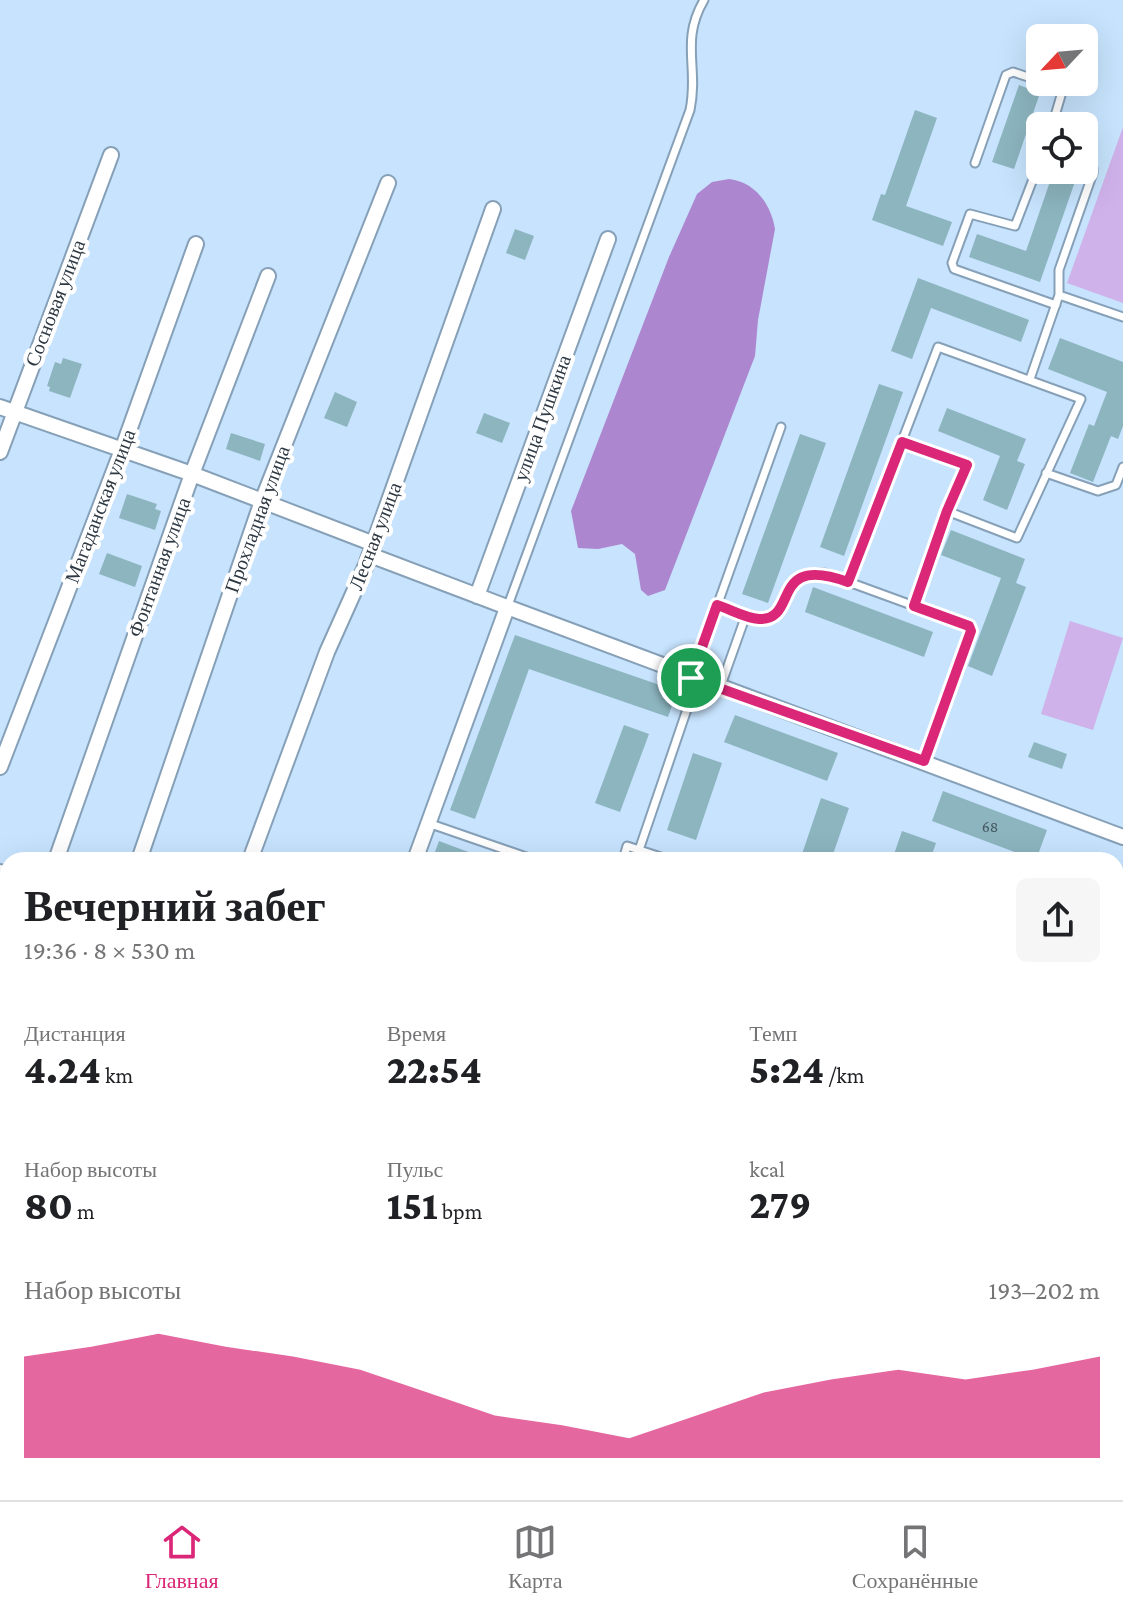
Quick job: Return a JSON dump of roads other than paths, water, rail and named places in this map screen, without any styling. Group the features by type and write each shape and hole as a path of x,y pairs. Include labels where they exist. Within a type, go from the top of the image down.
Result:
{"street":[{"name":"Сосновая улица","path":"0,452 7,409 111,155"},
{"name":"Прохладная улица","path":"142,852 262,501 388,183"},
{"name":"Лесная улица","path":"253,852 327,652 372,549 493,209"},
{"name":"улица Пушкина","path":"477,596 608,239"},
{"name":"Магаданская улица","path":"0,767 122,450 196,244"},
{"name":"Фонтанная улица","path":"59,852 192,474 268,276"},
{"path":"7,409 262,501 507,608 1123,837"},
{"path":"418,852 507,608"}],"lane":[{"path":"507,608 690,110 693,93 691,27 704,0"},
{"path":"975,163 1006,75 1013,72 1026,77"},
{"path":"1032,184 1018,223 1012,227 970,214 952,263 954,269 1056,305"},
{"path":"1030,379 1059,295 1058,274 1089,184"},
{"path":"1059,295 1123,317"},
{"path":"848,582 938,347 1081,399 1017,538 947,511"},
{"path":"639,850 717,605 781,427"},
{"path":"902,442 967,465 947,511 914,606"},
{"path":"1046,473 1098,491 1116,485 1123,467"},
{"path":"717,605 760,619 774,615 793,582 810,574 824,573 969,626 971,631 924,761"},
{"path":"720,688 746,615"},
{"path":"428,823 512,852"},
{"path":"625,852 627,846 645,852"}]}
